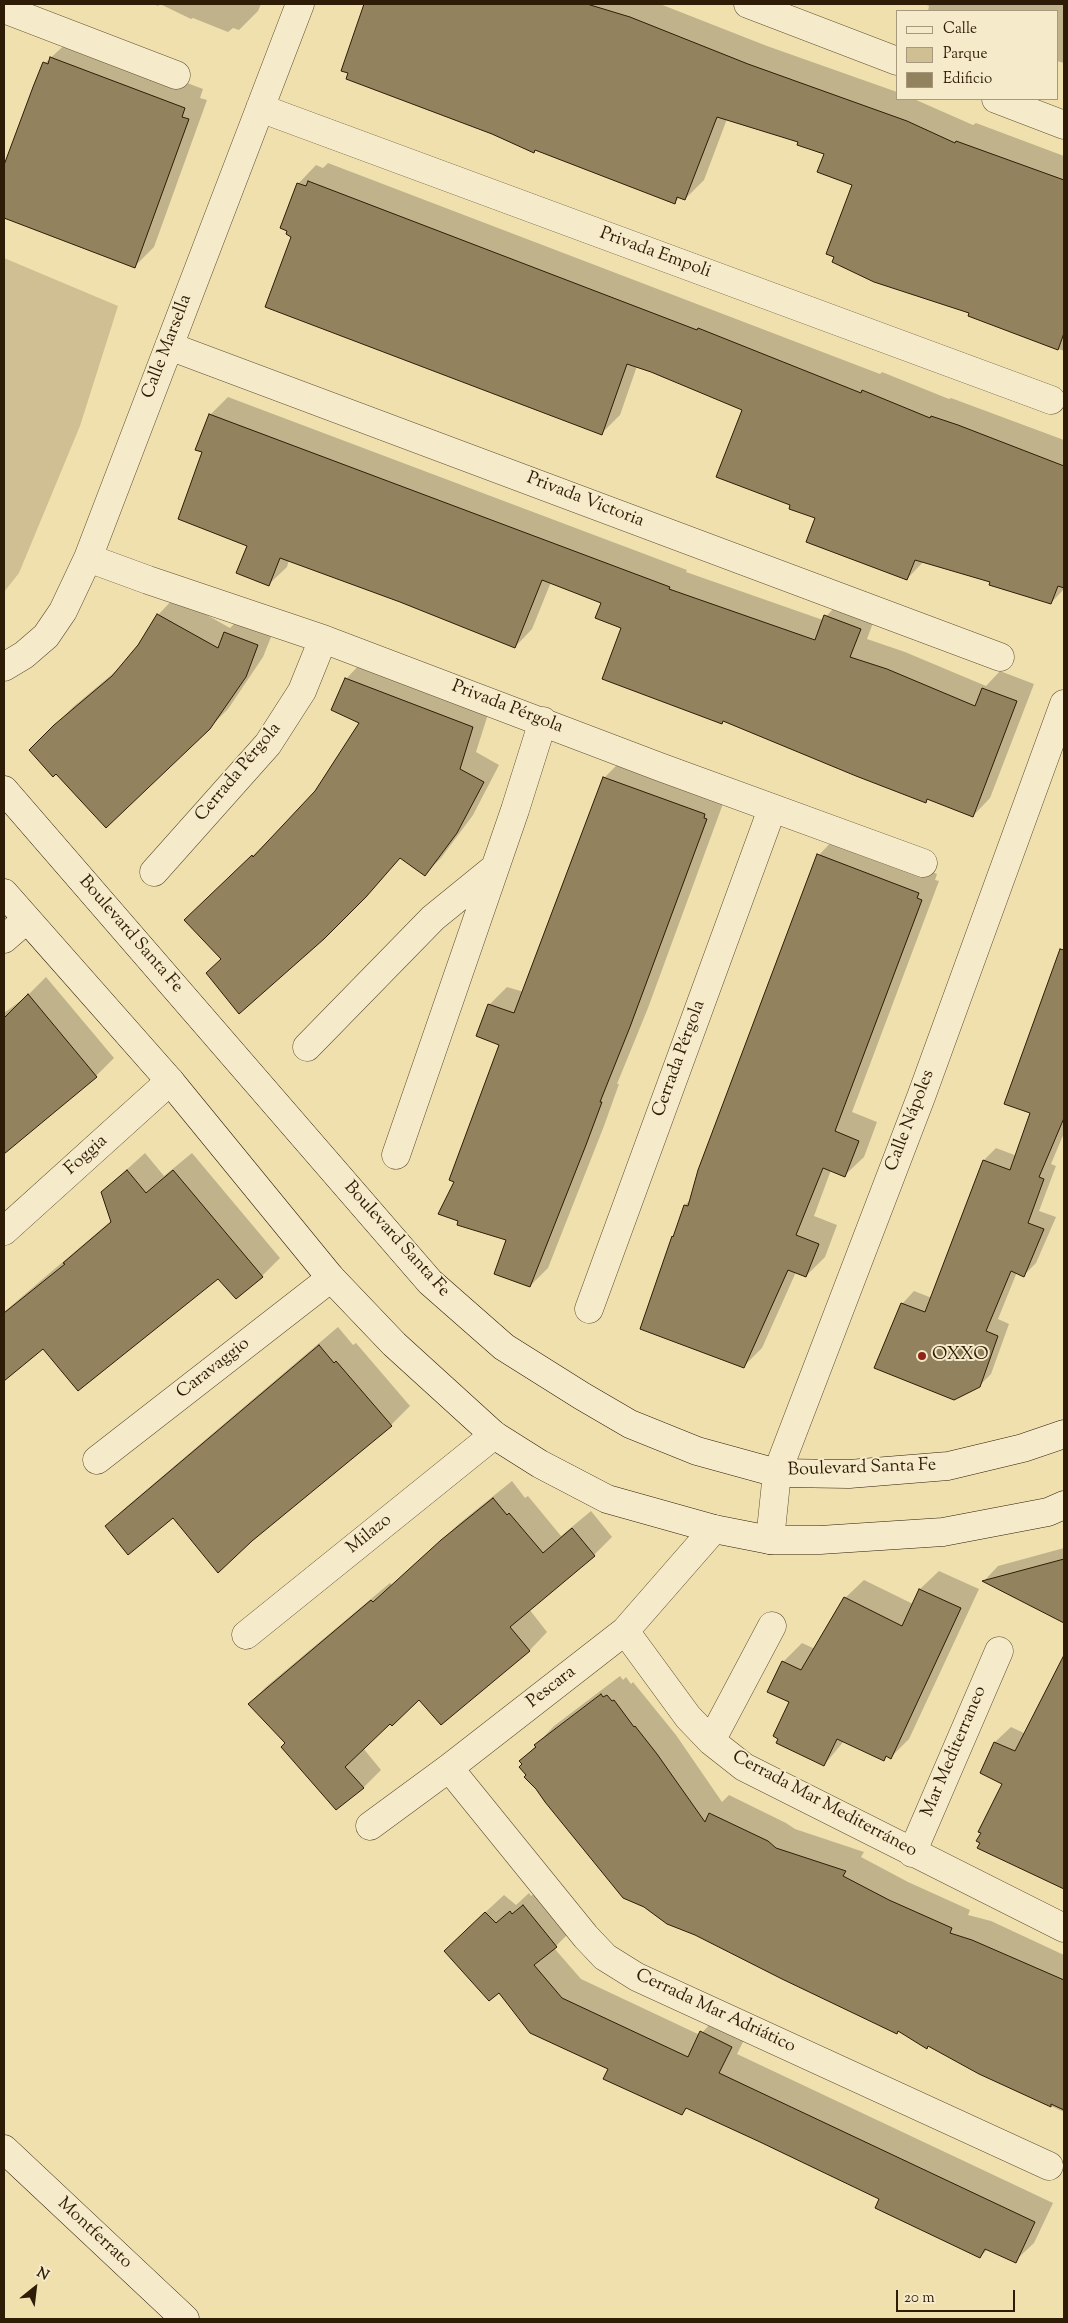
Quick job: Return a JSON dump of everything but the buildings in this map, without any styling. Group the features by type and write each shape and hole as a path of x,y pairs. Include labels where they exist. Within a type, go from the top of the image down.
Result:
{"street":[{"name":"Calle Marsella","path":"4,668 24,655 46,636 63,611 88,558 300,4"},
{"path":"748,4 896,61"},
{"path":"4,9 176,75"},
{"path":"999,100 1064,125"},
{"name":"Privada Empoli","path":"260,108 1051,400"},
{"name":"Privada Victoria","path":"169,346 1000,657"},
{"name":"Privada Pérgola","path":"88,558 323,639 772,809 924,863"},
{"name":"Cerrada Pérgola","path":"154,872 268,744 302,691 323,639"},
{"name":"Calle Nápoles","path":"770,1540 776,1473 921,1097 1062,718"},
{"path":"396,1155 515,810 543,721"},
{"name":"Boulevard Santa Fe","path":"4,790 430,1282 504,1347 582,1396 630,1424 697,1451 776,1473 849,1474 948,1466 1023,1448 1064,1434"},
{"name":"Cerrada Pérgola","path":"589,1309 772,809"},
{"path":"307,1047 433,918 494,869"},
{"path":"4,893 170,1081 331,1278 394,1344 494,1435 540,1464 607,1498 714,1529 770,1540 820,1540 943,1532 1048,1512 1064,1504"},
{"path":"4,939 26,920"},
{"name":"Foggia","path":"4,1231 170,1081"},
{"name":"Caravaggio","path":"97,1460 331,1278"},
{"name":"Milazo","path":"246,1635 494,1435"},
{"name":"Pescara","path":"370,1826 449,1768 625,1631 714,1529"},
{"path":"711,1741 772,1626"},
{"name":"Cerrada Mar Mediterráneo","path":"625,1631 688,1717 711,1741 744,1766 1064,1928"},
{"name":"Mar Mediterraneo","path":"912,1852 999,1651"},
{"name":"Cerrada Mar Adriático","path":"449,1768 586,1938 605,1956 637,1977 1049,2166"},
{"name":"Montferrato","path":"4,2150 185,2319"}],"green space":[{"path":"4,258 118,306 80,426 19,573 4,592"}],"place":[{"name":"OXXO","path":"922,1356"}]}
